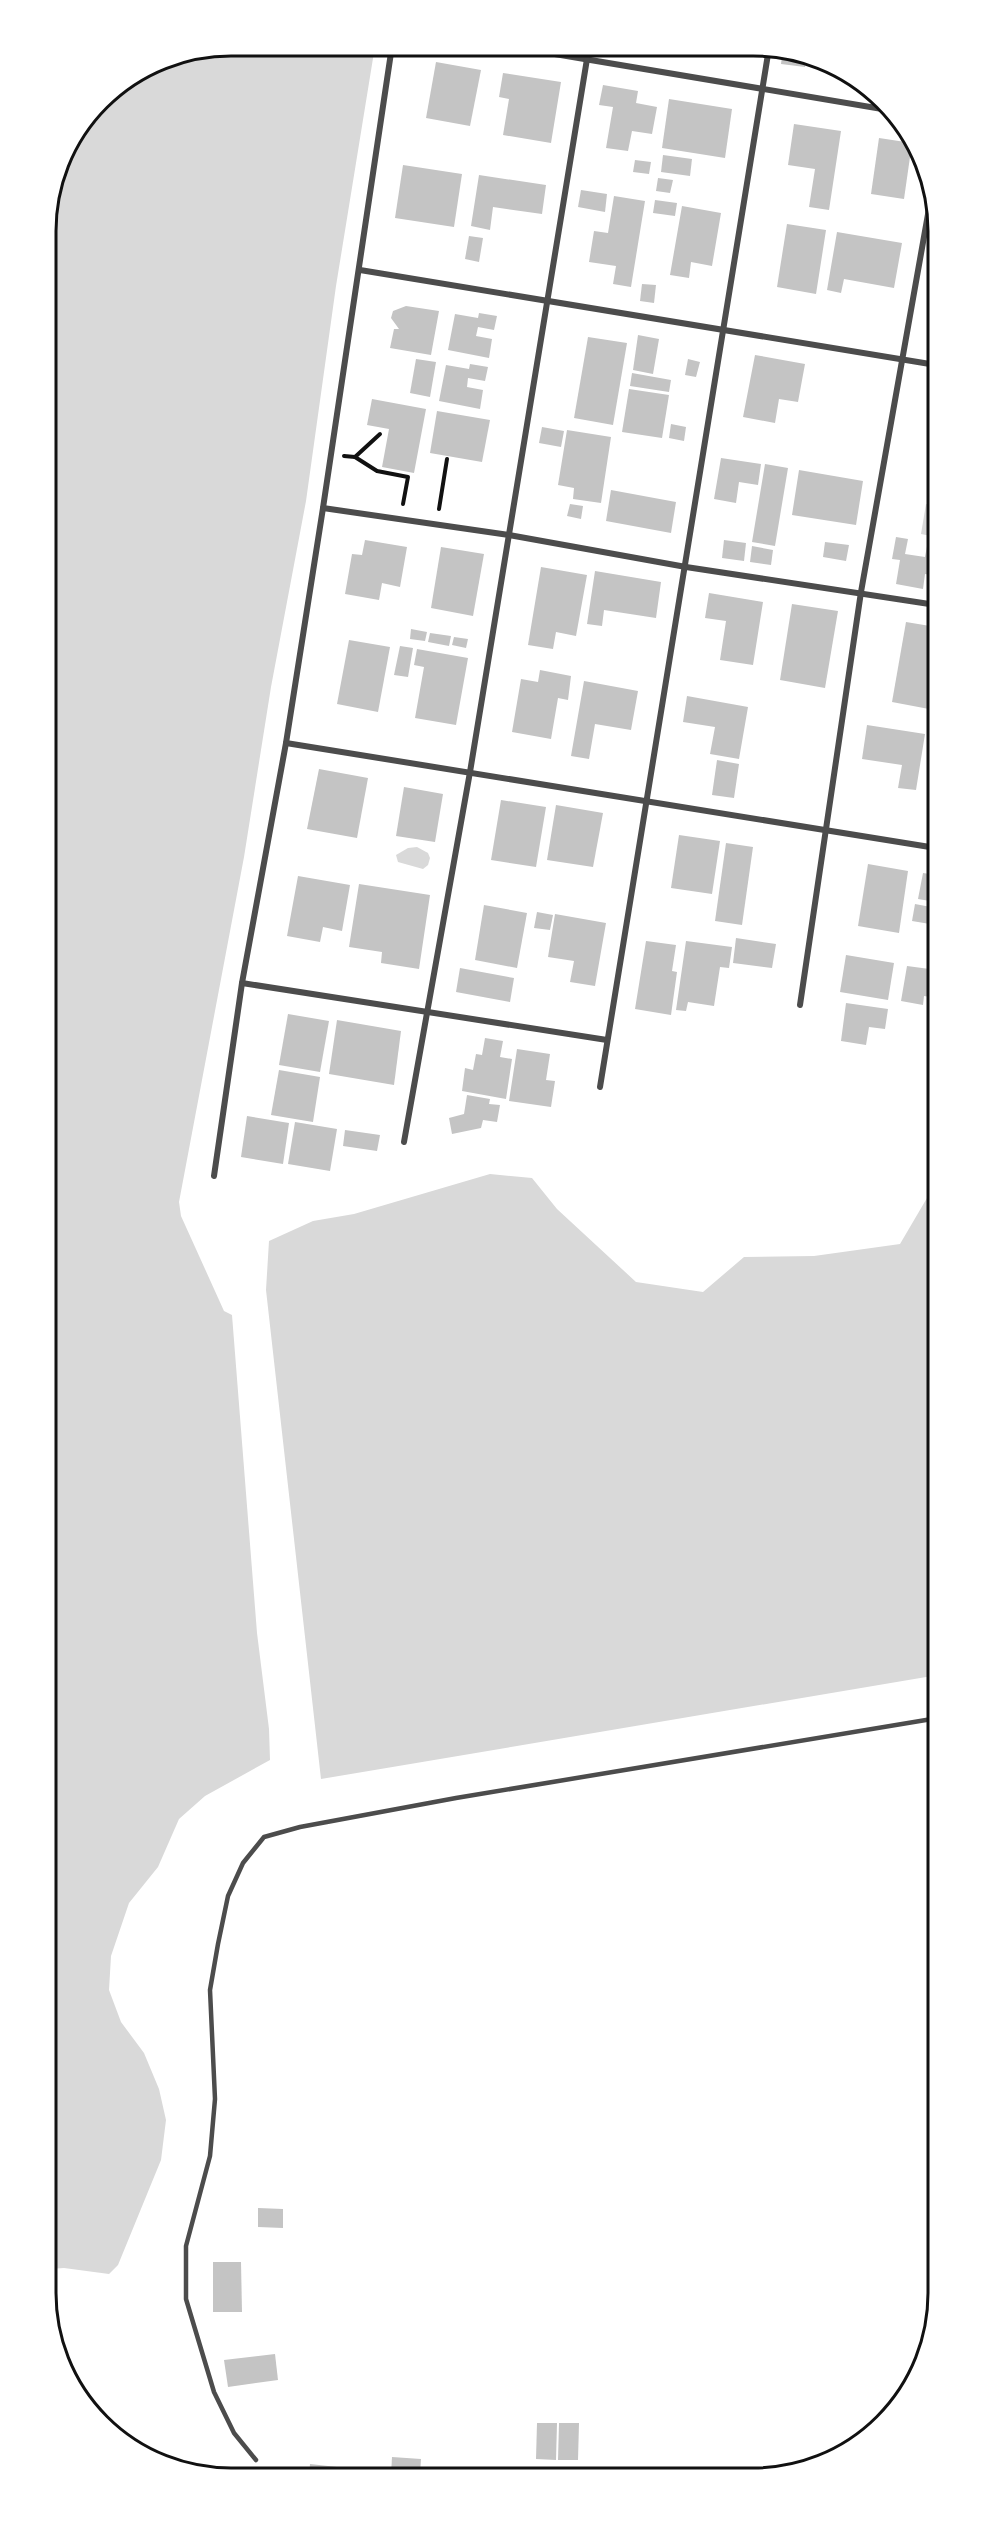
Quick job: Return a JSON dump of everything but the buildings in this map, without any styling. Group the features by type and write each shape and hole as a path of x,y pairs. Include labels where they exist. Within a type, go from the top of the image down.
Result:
{"street":[{"path":"214,1176 242,983 286,742 332,455 391,56"},
{"path":"564,56 878,108"},
{"path":"600,1087 768,56"},
{"path":"404,1142 470,772 587,60"},
{"path":"800,1005 861,592 927,217"},
{"path":"360,270 928,364"},
{"path":"323,508 928,604"},
{"path":"286,742 928,847"},
{"path":"242,983 607,1040"}],"lane":[{"path":"256,2460 234,2433 214,2392 186,2299 186,2246 210,2156 215,2099 210,1990 218,1944 228,1896 243,1863 264,1838 300,1827 456,1798 928,1720"}],"path":[{"path":"355,457 380,434"},
{"path":"332,455 355,457 377,471 408,477 400,520"},
{"path":"437,525 447,459"}],"shaded area":[{"path":"219,56 373,56 336,286 306,501 271,687 244,857 179,1202 181,1216 224,1311 232,1315 257,1633 269,1729 270,1760 205,1796 179,1819 158,1867 129,1903 111,1956 109,1990 121,2022 144,2053 159,2089 166,2120 161,2160 118,2265 109,2274 56,2269 57,207 65,174 79,143 92,124 115,99 133,85 163,69 196,59"},
{"path":"926,504 928,504 928,535 921,534"},
{"path":"417,847 428,853 430,858 428,865 423,869 398,862 396,855 408,848"},
{"path":"490,1174 532,1178 557,1209 636,1282 703,1292 744,1257 814,1256 900,1244 928,1198 928,1677 321,1779 266,1290 269,1241 313,1221 354,1214"}]}
